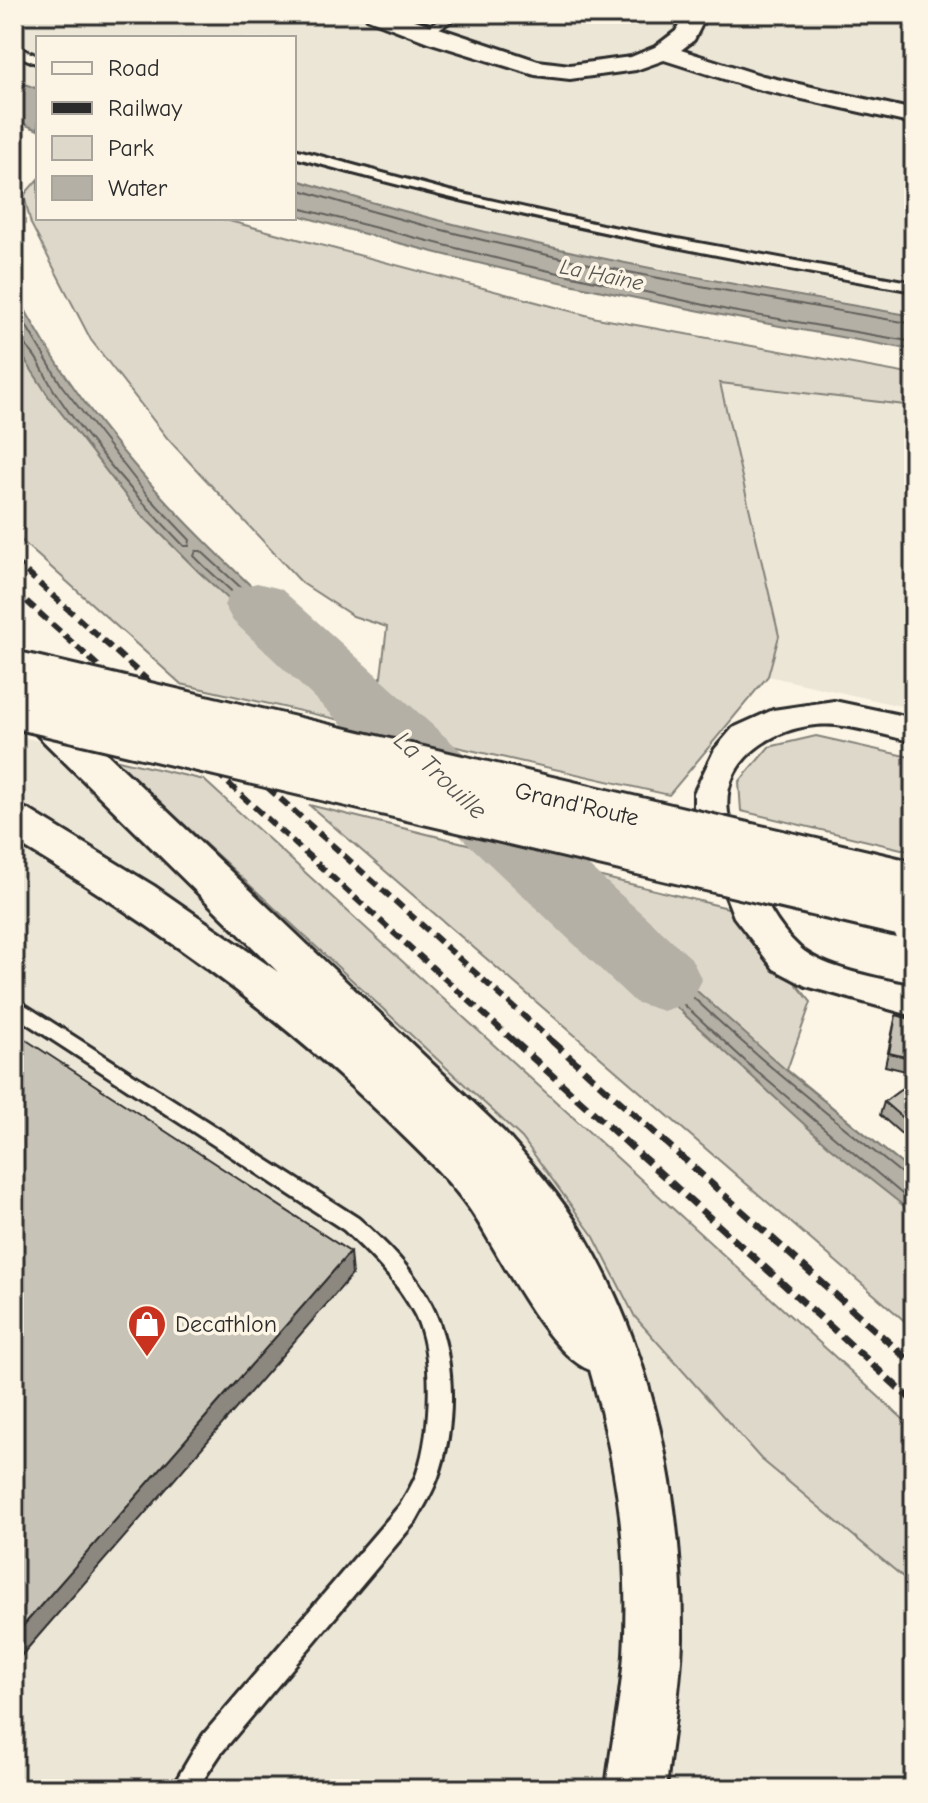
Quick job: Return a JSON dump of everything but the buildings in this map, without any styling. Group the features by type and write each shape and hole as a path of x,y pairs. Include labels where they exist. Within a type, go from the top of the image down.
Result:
{"street":[{"path":"376,14 424,33 555,72 636,63 663,52 686,35 696,14"},
{"path":"663,52 757,82 914,117"},
{"name":"Grand'Route","path":"14,672 904,898 14,707"},
{"path":"14,688 487,1146 531,1197 573,1263 621,1381 639,1457 651,1557 654,1641 632,1773"},
{"path":"914,730 834,713 773,722 745,736 727,758 711,793 711,815 752,917 787,959 819,976 914,1001"},
{"path":"14,821 136,894 248,972 403,1105 478,1183 555,1303 621,1381"}],"lane":[{"path":"424,33 457,14"},
{"path":"14,50 36,59"},
{"path":"296,154 494,206 625,236 914,287"},
{"path":"14,1005 351,1224 388,1258 416,1300 434,1337 438,1424 428,1474 408,1513 212,1744 183,1789"}],"shaded area":[{"path":"14,14 914,14 914,316 538,245 366,202 296,180 296,36 36,36 36,88 14,80"},
{"path":"720,382 914,406 914,709 768,676 779,636"},
{"path":"14,735 204,780 914,1429 914,1789 14,1789"}],"green space":[{"path":"36,181 36,220 226,220 597,318 914,375 914,406 720,383 779,636 768,676 669,795 417,738 380,685 387,627 353,616 302,583 168,439 91,340 31,224 24,195"},
{"path":"14,341 49,397 136,509 199,572 371,727 181,684 14,534"},
{"path":"816,736 914,758 914,852 741,811 739,782 769,747"},
{"path":"114,759 204,780 914,1429 914,1586 761,1459 635,1317 594,1237 522,1138"},
{"path":"309,805 736,910 811,1002 787,1070 914,1174 914,1329"}],"water":[{"path":"14,80 36,88 36,129 14,120"},
{"name":"La Haine","path":"296,180 447,222 601,258 914,316 914,350 602,291 370,236 296,215"},
{"path":"14,289 47,348 124,454 213,549 359,683 307,671 199,572 136,509 49,397 18,349 14,341"},
{"path":"567,907 626,918 662,960 786,1070 914,1174 914,1214 828,1146"}],"waterway":[{"name":"La Trouille","path":"257,605 663,980"}],"railway":[{"path":"14,561 554,1043"},
{"path":"14,590 516,1043"},
{"path":"514,1041 914,1402"},
{"path":"552,1041 914,1365"}],"place":[{"name":"Decathlon","path":"147,1358"}]}
